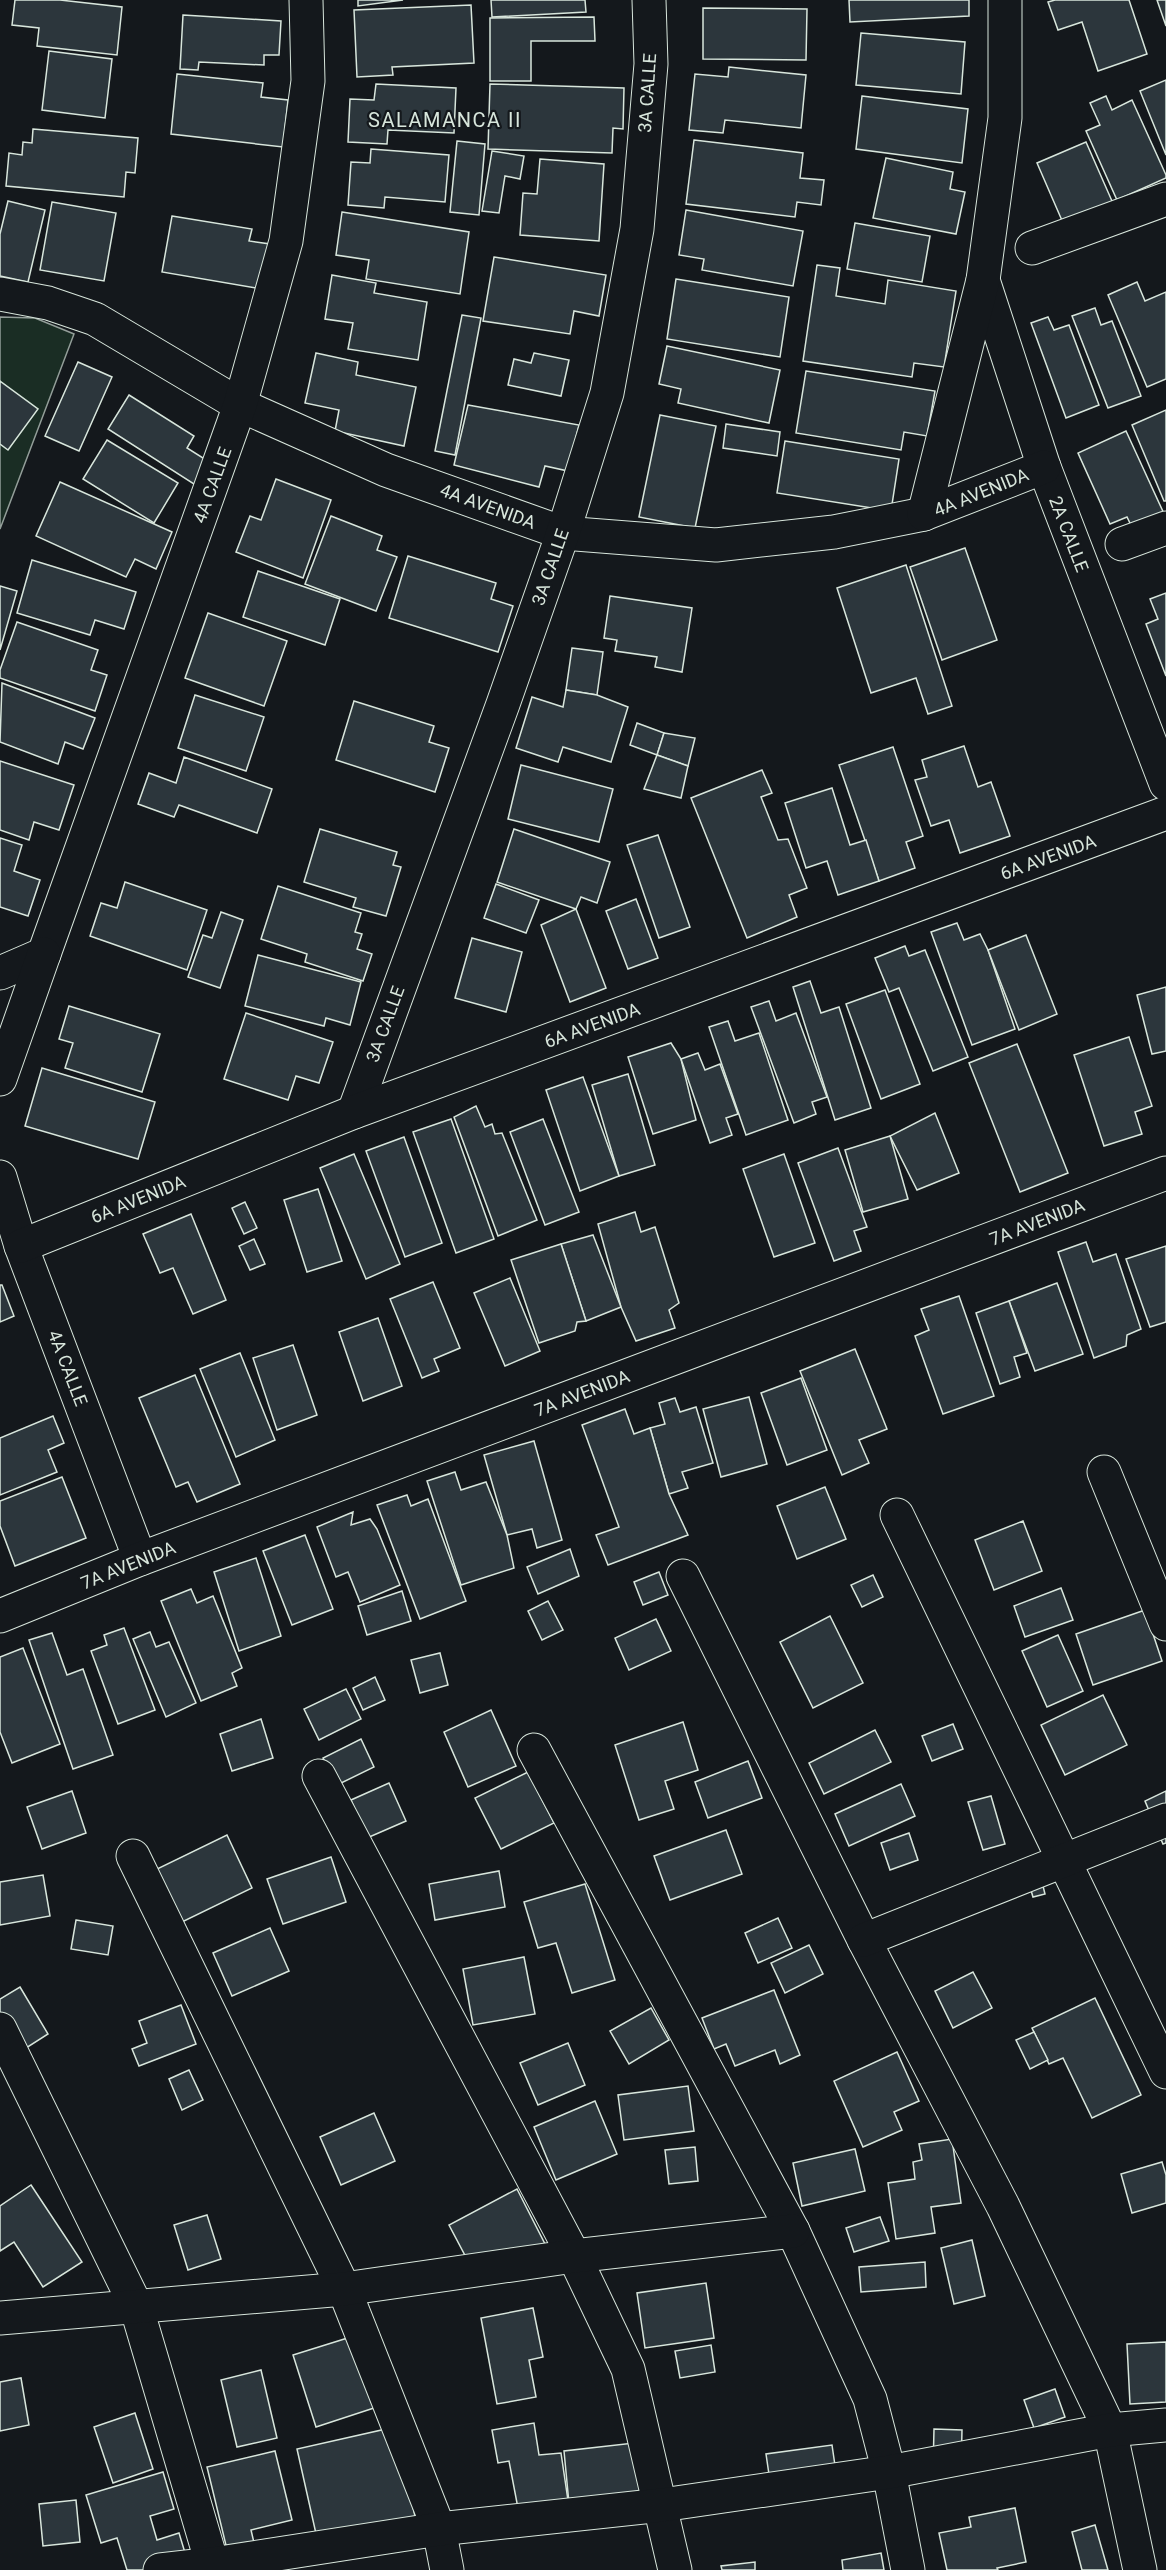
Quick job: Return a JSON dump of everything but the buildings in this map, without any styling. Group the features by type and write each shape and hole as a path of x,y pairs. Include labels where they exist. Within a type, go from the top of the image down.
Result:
{"street":[{"name":"4A CALLE","path":"0,1079 240,405 286,241 308,81 306,0"},
{"name":"3A CALLE","path":"354,1112 503,704 563,533 607,393 637,229 651,64 649,0"},
{"name":"2A CALLE","path":"924,514 983,280 1005,118 1005,0"},
{"path":"1032,248 1166,199"},
{"name":"2A CALLE","path":"983,280 1044,467 1166,784"},
{"name":"4A AVENIDA","path":"0,294 48,303 95,319 240,405 386,470 563,533 717,545 834,532 924,514 1044,467"},
{"path":"1122,544 1166,528"},
{"name":"6A AVENIDA","path":"21,1246 354,1112 1166,813"},
{"path":"0,973 44,954"},
{"name":"7A AVENIDA","path":"0,1616 140,1559 1166,1173"},
{"name":"4A CALLE","path":"0,1177 21,1246 140,1559"},
{"path":"1104,1472 1166,1624"},
{"path":"897,1515 1166,2072"},
{"path":"683,1576 864,1940 1004,2206 1110,2430 1140,2570"},
{"path":"534,1750 793,2231 870,2399 889,2472 908,2570"},
{"path":"319,1776 574,2256 628,2369 662,2505 675,2570"},
{"path":"864,1940 1166,1820"},
{"path":"133,1856 344,2289 439,2529 447,2570"},
{"path":"0,2029 136,2306 214,2567"},
{"path":"0,2318 344,2289 574,2256 793,2231"},
{"path":"160,2570 214,2567 439,2529 662,2505 889,2472 1110,2430 1166,2425"}],"green space":[{"path":"0,317 35,318 74,334 0,529"}],"district":[{"name":"SALAMANCA II","path":"445,120"}]}
